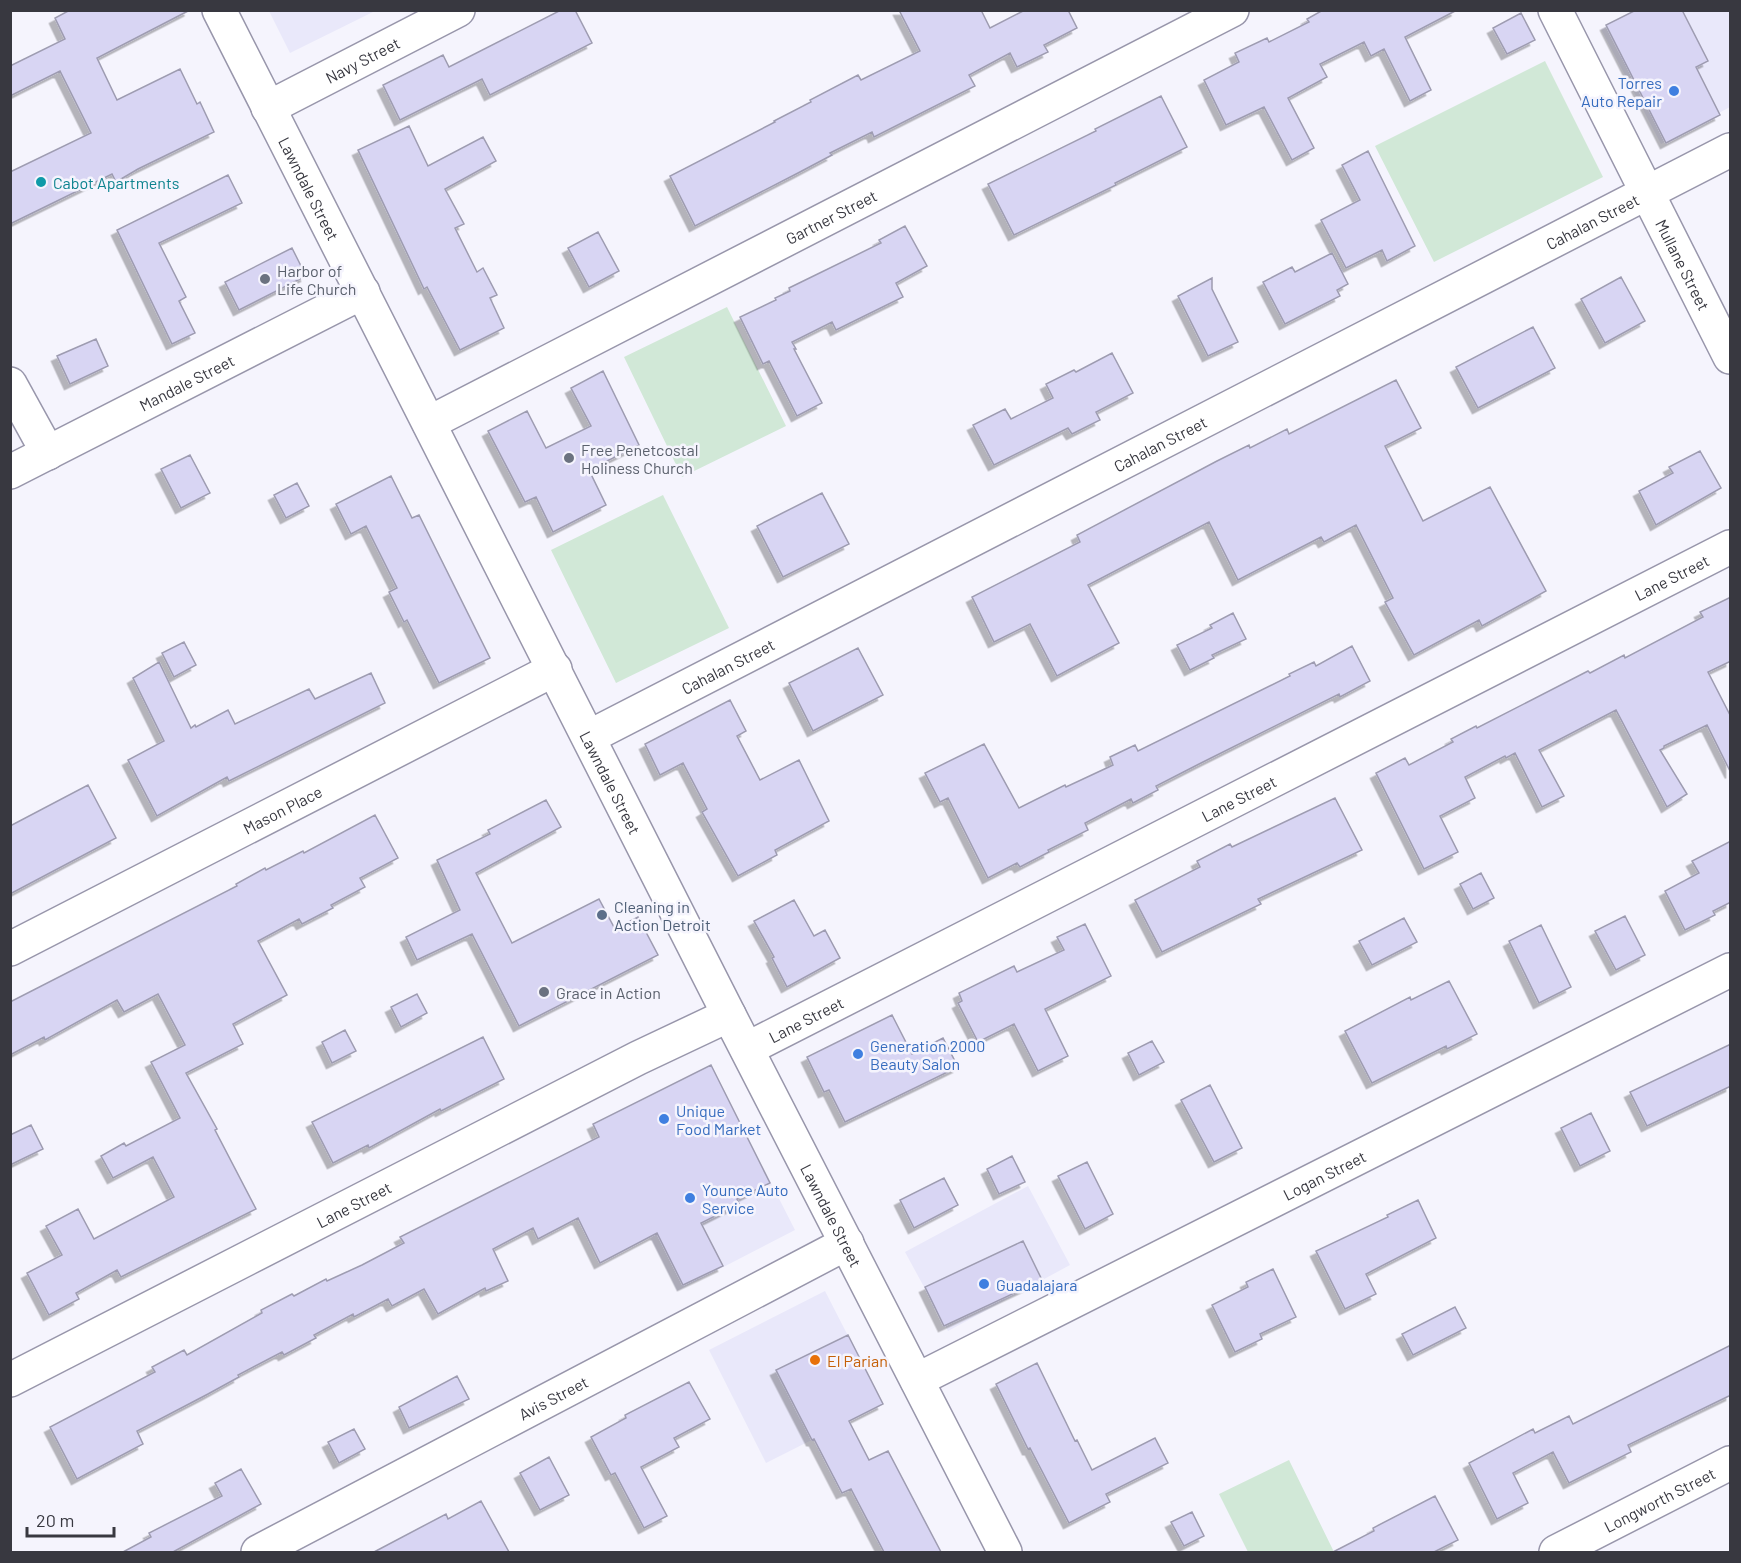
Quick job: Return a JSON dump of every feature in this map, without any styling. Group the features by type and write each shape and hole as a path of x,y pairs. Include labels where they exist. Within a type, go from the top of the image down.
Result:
{"street":[{"name":"Lawndale Street","path":"219,10 729,1015 1005,1552"},
{"name":"Navy Street","path":"268,108 458,10"},
{"name":"Gartner Street","path":"429,423 1232,10"},
{"name":"Mullane Street","path":"1555,10 1731,357"},
{"name":"Cahalan Street","path":"589,737 1731,150"},
{"name":"Mandale Street","path":"10,472 363,292"},
{"path":"10,384 48,453"},
{"name":"Lane Street","path":"747,1049 1731,547"},
{"name":"Mason Place","path":"10,949 555,669"},
{"name":"Logan Street","path":"916,1380 1731,970"},
{"name":"Lane Street","path":"10,1380 638,1058 729,1015"},
{"name":"Avis Street","path":"258,1552 847,1243"},
{"name":"Longworth Street","path":"1556,1552 1731,1463"}],"shaded area":[{"path":"269,11 375,11 290,53"},
{"name":"Torres Auto Repair","path":"1637,11 1730,11 1730,107 1661,144 1601,29"},
{"path":"711,1065 795,1230 677,1291 593,1124"},
{"path":"1028,1186 1070,1265 948,1331 905,1252"},
{"path":"825,1291 883,1404 766,1463 709,1350"}],"green space":[{"path":"1545,61 1603,177 1434,262 1375,146"},
{"path":"727,307 786,426 682,477 624,357"},
{"path":"663,495 729,628 616,683 551,550"},
{"path":"1289,1460 1334,1552 1248,1552 1219,1494"}],"building":[{"path":"70,10 190,10 97,58 117,100 180,69 197,104 200,102 214,132 116,182 112,174 10,224 10,172 91,133 60,71 10,96 10,66 65,39 55,18"},
{"path":"561,10 575,10 592,43 490,95 482,79 400,120 383,85 443,55 449,67"},
{"path":"899,10 981,10 990,28 1025,10 1068,10 1077,28 1044,45 1048,52 1017,67 1010,53 969,75 975,86 874,137 872,132 830,153 832,155 695,226 670,176 775,122 811,102 810,100 858,75 861,80 920,51"},
{"path":"1323,10 1457,10 1405,37 1431,90 1410,101 1384,49 1371,56 1364,42 1320,64 1327,77 1288,98 1314,148 1292,160 1264,107 1226,125 1204,80 1239,62 1235,53 1267,38 1269,42 1309,22 1307,19"},
{"name":"Torres Auto Repair","path":"1636,10 1682,10 1708,61 1696,67 1720,115 1666,143 1606,25"},
{"path":"1521,13 1535,40 1507,54 1493,28"},
{"path":"1161,96 1187,147 1014,235 988,184"},
{"path":"409,126 428,166 483,137 496,161 445,189 464,224 455,228 477,272 483,268 497,295 490,298 504,328 460,350 427,287 424,289 358,150"},
{"path":"1368,151 1415,246 1387,261 1382,250 1346,268 1321,220 1360,200 1342,165"},
{"path":"228,175 242,203 159,243 186,297 179,301 195,333 172,344 117,230"},
{"path":"905,226 927,266 896,283 903,297 836,330 832,322 792,342 822,403 797,416 769,361 763,364 740,317 776,300 775,298 790,291 789,288 881,243 879,240"},
{"path":"598,232 619,271 589,287 568,248"},
{"name":"Harbor of Life Church","path":"292,248 306,276 239,310 225,282"},
{"path":"1332,253 1348,284 1337,290 1340,296 1285,324 1263,282 1292,267 1295,272"},
{"path":"1621,277 1645,321 1605,343 1581,299"},
{"path":"1212,278 1212,289 1238,342 1208,356 1178,296"},
{"path":"1533,327 1555,368 1478,408 1456,367"},
{"path":"96,339 108,366 70,384 57,356"},
{"path":"1112,353 1133,393 1096,412 1100,420 1072,434 1068,428 994,465 973,425 1005,409 1011,419 1053,398 1046,384 1074,370 1076,372"},
{"path":"603,371 639,445 589,470 606,505 553,532 536,497 525,502 488,431 527,411 546,448 591,426 571,388"},
{"path":"1396,380 1421,428 1385,446 1423,521 1490,487 1546,591 1482,626 1479,620 1414,655 1385,602 1393,598 1356,525 1324,542 1321,537 1238,580 1209,522 1088,585 1119,643 1057,676 1030,624 994,642 972,597 1080,542 1077,535 1217,461 1249,445 1250,448 1287,429 1289,434"},
{"path":"1700,451 1721,488 1656,525 1639,491 1673,473 1669,467"},
{"path":"190,455 210,493 181,508 161,469"},
{"path":"391,476 412,518 419,515 490,658 439,683 407,620 404,622 389,592 397,588 366,526 351,534 336,504"},
{"path":"297,483 309,506 286,518 274,495"},
{"path":"822,493 849,544 783,577 757,526"},
{"path":"1731,597 1731,661 1708,672 1731,717 1731,773 1707,725 1664,746 1660,750 1687,794 1667,807 1616,710 1539,750 1564,796 1542,807 1515,753 1465,777 1475,798 1440,816 1458,852 1424,869 1376,773 1405,758 1409,765 1453,742 1451,739 1476,726 1477,728 1588,671 1590,673 1624,655 1625,658 1703,617 1700,612"},
{"path":"1233,613 1246,639 1212,655 1214,658 1190,670 1177,645 1212,628 1210,625"},
{"path":"184,642 196,665 174,677 162,653"},
{"path":"1352,646 1370,681 1340,697 1339,694 1156,786 1158,790 1133,803 1131,799 1085,823 1088,830 1020,867 1017,863 988,878 948,798 940,802 925,773 984,744 1019,808 1113,765 1110,757 1135,745 1138,751 1290,676 1289,674 1314,662 1316,666"},
{"path":"858,648 883,695 813,731 789,683"},
{"path":"159,662 191,728 228,710 235,724 309,689 315,699 371,673 385,703 229,781 227,777 157,816 128,760 164,741 133,678"},
{"path":"730,700 746,731 737,736 760,780 799,760 829,821 775,850 777,855 738,876 702,812 707,809 683,763 660,775 645,744"},
{"path":"88,785 116,838 10,894 10,826"},
{"path":"1335,798 1362,850 1258,899 1261,904 1162,952 1135,900 1200,867 1197,861 1230,844 1232,847"},
{"path":"546,800 561,827 476,873 512,943 599,899 615,929 638,917 658,955 519,1026 472,934 417,960 406,937 460,910 437,860 490,834 488,830"},
{"path":"375,815 398,858 360,878 365,887 331,905 333,908 302,924 299,919 258,941 287,995 233,1024 243,1044 186,1073 217,1129 215,1130 256,1209 121,1277 117,1270 76,1293 79,1299 49,1315 27,1273 62,1255 46,1226 78,1209 94,1239 174,1197 153,1157 113,1178 101,1156 124,1143 126,1146 180,1118 151,1062 185,1045 158,994 124,1012 117,1000 45,1040 44,1037 10,1055 10,1002 237,886 236,884 265,868 266,870 303,851 304,853"},
{"path":"1731,841 1731,902 1713,911 1715,915 1685,930 1665,891 1699,873 1692,861"},
{"path":"1481,873 1494,898 1473,909 1460,884"},
{"path":"794,900 814,936 825,930 840,958 787,987 754,921"},
{"path":"1625,916 1645,955 1616,970 1595,931"},
{"path":"1404,918 1417,942 1372,965 1359,941"},
{"path":"1085,924 1111,976 1045,1009 1068,1056 1038,1071 1014,1024 978,1042 958,1003 962,1001 959,993 1014,966 1017,972 1064,950 1057,937"},
{"path":"1541,925 1571,987 1539,1003 1509,941"},
{"path":"1449,981 1477,1034 1447,1049 1446,1046 1372,1083 1345,1031 1410,997 1411,1000"},
{"path":"417,994 427,1013 401,1027 391,1007"},
{"path":"892,1015 912,1054 943,1038 958,1067 845,1122 829,1090 824,1092 807,1057"},
{"path":"345,1030 356,1051 332,1063 322,1042"},
{"path":"483,1037 504,1079 441,1111 440,1109 369,1148 368,1145 333,1163 312,1122"},
{"path":"1152,1041 1164,1062 1139,1075 1128,1053"},
{"path":"1731,1044 1731,1086 1647,1126 1630,1092"},
{"path":"711,1065 770,1183 737,1199 739,1204 701,1223 723,1266 683,1285 657,1233 600,1263 578,1218 538,1239 533,1228 493,1249 508,1281 486,1291 485,1288 438,1314 424,1289 392,1306 388,1299 354,1317 353,1314 314,1335 316,1338 284,1355 282,1352 137,1431 143,1444 77,1479 50,1427 155,1372 152,1367 184,1350 187,1355 262,1313 261,1310 292,1294 294,1296 326,1279 327,1281 362,1265 404,1243 400,1237 599,1137 593,1124"},
{"path":"1210,1085 1242,1148 1214,1162 1181,1100"},
{"path":"1591,1113 1610,1151 1580,1166 1561,1128"},
{"path":"31,1125 43,1149 10,1165 10,1135"},
{"path":"1012,1156 1025,1182 999,1194 987,1169"},
{"path":"1087,1162 1113,1214 1085,1229 1058,1176"},
{"path":"944,1178 958,1205 914,1228 900,1200"},
{"path":"1418,1200 1436,1238 1366,1274 1376,1294 1345,1309 1316,1251"},
{"name":"Guadalajara","path":"1023,1241 1042,1280 944,1326 925,1287"},
{"path":"1273,1269 1296,1317 1260,1334 1262,1339 1235,1352 1212,1305 1248,1287 1246,1282"},
{"path":"1455,1307 1466,1328 1413,1355 1402,1334"},
{"path":"848,1335 883,1404 849,1421 869,1460 888,1451 941,1552 884,1552 851,1489 842,1493 776,1370"},
{"path":"1731,1345 1731,1395 1628,1445 1631,1452 1569,1483 1553,1452 1513,1473 1528,1503 1497,1519 1469,1463 1533,1429 1535,1433 1569,1416 1573,1424"},
{"path":"1037,1363 1075,1441 1077,1440 1092,1470 1155,1438 1168,1463 1106,1494 1110,1502 1069,1523 1030,1448 1028,1449 996,1384"},
{"path":"457,1376 469,1399 409,1428 399,1407"},
{"path":"689,1382 710,1419 674,1438 679,1447 641,1467 667,1516 644,1528 615,1473 611,1475 591,1437 626,1418 625,1415"},
{"path":"354,1429 365,1449 339,1463 328,1442"},
{"path":"549,1457 569,1495 540,1510 520,1473"},
{"path":"241,1469 261,1504 173,1552 123,1552 151,1537 149,1533 222,1496 215,1483"},
{"path":"1435,1496 1458,1540 1434,1552 1333,1552 1374,1531 1373,1528"},
{"path":"481,1501 509,1552 374,1552 446,1514 448,1519"},
{"path":"1192,1512 1204,1536 1184,1546 1171,1522"}],"place":[{"name":"Torres Auto Repair","path":"1674,91"},
{"name":"Cabot Apartments","path":"41,182"},
{"name":"Harbor of Life Church","path":"265,279"},
{"name":"Free Penetcostal Holiness Church","path":"569,458"},
{"name":"Cleaning in Action Detroit","path":"602,915"},
{"name":"Grace in Action","path":"544,992"},
{"name":"Generation 2000 Beauty Salon","path":"858,1054"},
{"name":"Unique Food Market","path":"664,1119"},
{"name":"Younce Auto Service","path":"690,1198"},
{"name":"Guadalajara","path":"984,1284"},
{"name":"El Parian","path":"815,1360"}]}
